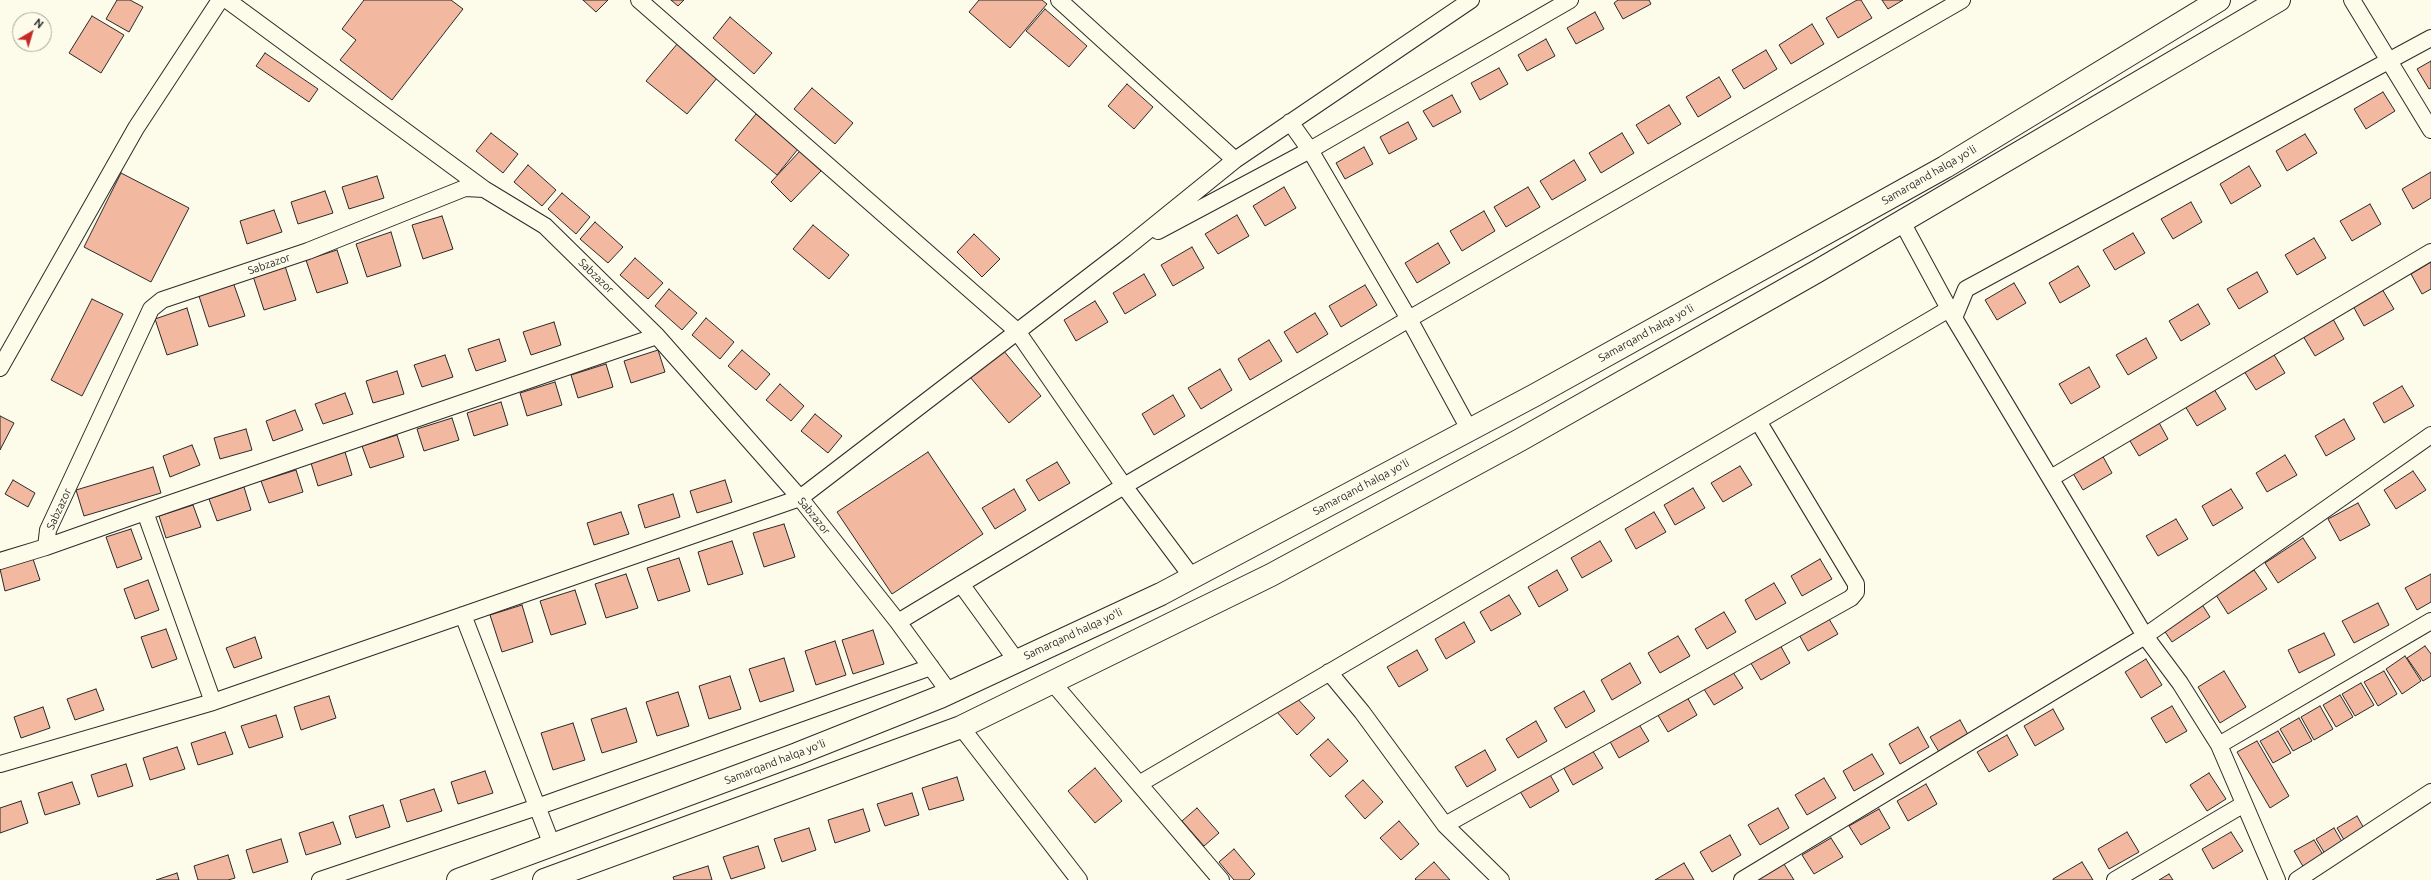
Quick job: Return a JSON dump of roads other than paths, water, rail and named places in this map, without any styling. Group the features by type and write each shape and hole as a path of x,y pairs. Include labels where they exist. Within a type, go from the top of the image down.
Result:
{"highway":[{"name":"Samarqand halqa yoʻli","path":"458,880 797,754 949,692 1161,594 1469,429 1946,167 2218,0"},
{"path":"544,880 961,727 1271,575 1520,440 1902,222 2279,0"},
{"path":"1161,594 1173,624"}],"street":[{"path":"0,368 136,128 220,0"},
{"path":"227,0 484,189"},
{"path":"639,0 1017,331 1124,486 1192,577"},
{"path":"1059,0 1235,160"},
{"path":"1125,249 1310,150 1570,0"},
{"path":"898,622 1124,486 1409,319 1962,0"},
{"path":"2352,0 2431,130"},
{"path":"0,764 213,702 800,498 1125,249 1235,160 1465,1"},
{"path":"1139,784 1758,421 1951,314 1966,289 2431,38"},
{"path":"1290,122 1310,150 1409,319 1469,429"},
{"name":"Sabzazor","path":"657,336 46,547 48,530 151,309 162,300 308,251 465,188 484,189 545,226 657,336 800,498 898,622 949,692"},
{"path":"1902,222 1951,314 2145,636 2180,683 2219,745 2276,880"},
{"path":"2051,478 2431,252"},
{"path":"1445,825 1851,598 1856,592 1856,584 1758,421"},
{"path":"1742,880 2145,636 2431,435"},
{"path":"145,512 213,702"},
{"path":"0,561 46,547"},
{"path":"961,584 1016,660"},
{"path":"463,615 552,845"},
{"path":"2219,745 2431,621"},
{"path":"320,880 537,807 931,667"},
{"path":"1329,672 1362,712 1445,825 1501,880"},
{"path":"1052,682 1221,880"},
{"path":"961,727 1079,880"},
{"path":"2297,880 2431,792"},
{"path":"2115,880 2244,804"}]}
